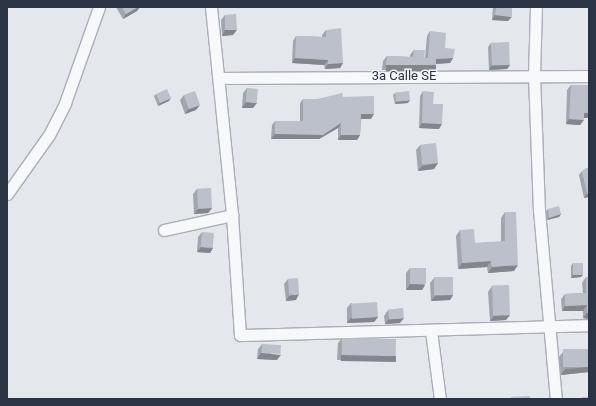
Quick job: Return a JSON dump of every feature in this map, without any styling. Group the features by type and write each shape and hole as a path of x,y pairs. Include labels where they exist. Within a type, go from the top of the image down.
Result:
{"street":[{"path":"7,194 49,135 65,103 99,7"},
{"path":"211,7 232,215 240,335 431,331 549,325 589,325"},
{"path":"536,7 534,75 539,210 556,399"},
{"name":"3a Calle SE","path":"219,78 534,75 589,76"},
{"path":"164,230 232,215"},
{"path":"431,331 440,399"}],"building":[{"path":"122,7 138,7 126,14"},
{"path":"496,7 512,7 512,17 495,15"},
{"path":"236,14 237,30 225,30 225,15"},
{"path":"341,28 343,63 328,64 328,60 295,58 296,36 326,37 326,30"},
{"path":"430,31 446,33 445,48 455,49 453,58 436,59 436,65 386,65 387,56 413,57 414,50 425,50 424,58 428,58"},
{"path":"509,42 510,65 492,66 491,43"},
{"path":"571,85 589,85 589,113 584,113 584,120 569,119"},
{"path":"247,88 258,89 257,103 246,102"},
{"path":"167,89 171,98 160,103 156,94"},
{"path":"195,91 200,105 189,109 184,95"},
{"path":"409,91 410,100 396,101 395,92"},
{"path":"423,91 434,92 433,104 443,104 442,124 422,123"},
{"path":"342,93 343,97 374,96 374,114 361,114 360,135 341,135 341,123 323,135 275,134 275,121 303,121 303,99 318,99"},
{"path":"436,143 438,163 422,165 420,145"},
{"path":"589,168 589,193 587,194 582,171"},
{"path":"211,188 212,208 198,209 197,189"},
{"path":"559,206 561,214 549,218 548,209"},
{"path":"505,212 516,212 518,265 492,267 491,261 462,263 460,230 474,229 475,243 505,241"},
{"path":"202,232 214,233 213,248 201,247"},
{"path":"573,263 583,263 583,275 573,275"},
{"path":"410,268 426,268 426,284 410,284"},
{"path":"434,277 453,277 453,295 434,295"},
{"path":"586,277 589,277 589,313 587,313 587,305 565,306 565,294 586,293"},
{"path":"298,278 299,294 289,295 288,279"},
{"path":"509,285 510,315 493,316 492,286"},
{"path":"377,302 378,317 352,319 351,304"},
{"path":"403,308 404,318 389,320 388,310"},
{"path":"342,338 396,339 396,356 342,355"},
{"path":"262,344 281,345 281,354 262,353"},
{"path":"563,349 589,349 589,367 563,367"},
{"path":"530,396 530,399 511,399 511,397"},
{"path":"582,397 589,397 589,399 582,399"}]}
